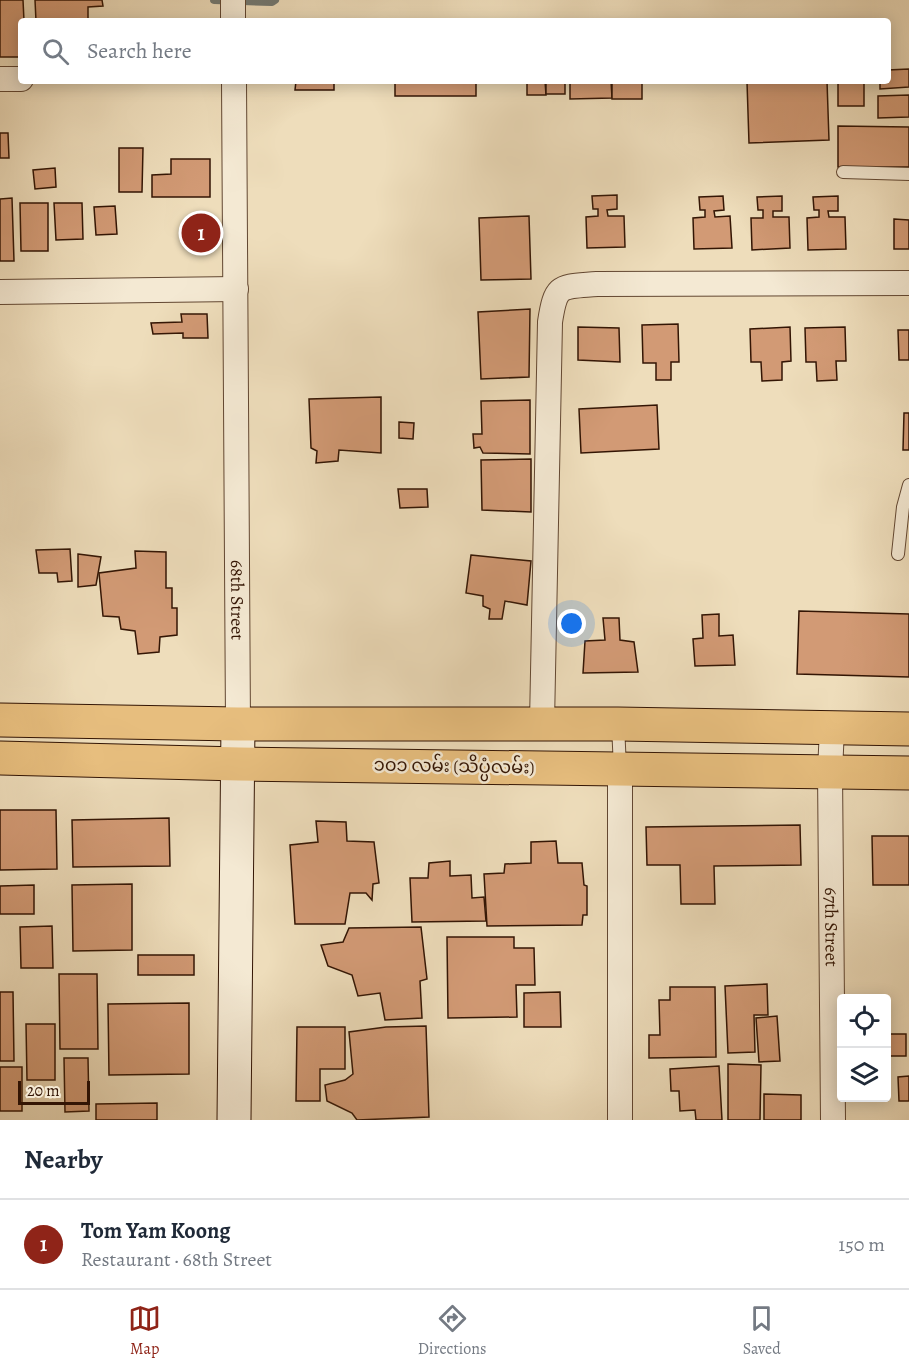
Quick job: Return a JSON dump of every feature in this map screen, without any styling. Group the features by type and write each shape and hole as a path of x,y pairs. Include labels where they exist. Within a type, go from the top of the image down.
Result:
{"main road":[{"path":"0,720 238,724 542,723 909,729"},
{"path":"504,723 504,766"},
{"name":"68th Street","path":"234,1120 238,724"},
{"name":"၁၀၁ လမ်း (သိပ္ပံလမ်း)","path":"0,758 239,764 909,773"}],"street":[{"path":"233,0 233,18"},
{"path":"0,79 18,79"},
{"name":"68th Street","path":"234,84 238,724"},
{"path":"542,723 550,322 554,299 558,291 568,287 597,284 909,283"},
{"path":"0,292 236,289"},
{"name":"67th Street","path":"832,729 830,771 833,1120"},
{"path":"620,769 620,1120"}],"lane":[{"path":"843,172 909,174"},
{"path":"898,554 903,507 909,485"},
{"path":"618,724 620,769"}],"building":[{"path":"0,0 23,0 24,18 18,18 18,57 0,57"},
{"path":"35,0 102,0 103,6 88,7 88,18 36,18"},
{"path":"909,69 909,87 880,89 880,84 891,84 891,70"},
{"path":"296,84 334,84 334,90 295,90"},
{"path":"395,84 476,84 476,96 395,96"},
{"path":"527,84 545,84 546,95 527,95"},
{"path":"546,84 565,84 565,94 546,94"},
{"path":"570,84 611,84 612,98 570,99"},
{"path":"612,84 642,84 642,99 612,99"},
{"path":"747,84 827,84 829,140 749,143"},
{"path":"838,84 864,84 864,106 838,106"},
{"path":"909,95 909,117 878,118 878,96"},
{"path":"838,126 909,127 909,167 838,167"},
{"path":"0,133 8,133 9,158 0,158"},
{"path":"119,148 143,148 142,192 119,192"},
{"path":"171,159 210,159 210,197 152,197 152,175 171,174"},
{"path":"55,168 56,187 35,189 33,170"},
{"path":"617,195 617,209 607,210 608,216 624,216 625,247 587,248 586,217 598,216 598,209 593,209 592,196"},
{"path":"723,196 724,210 714,211 715,217 730,216 732,248 694,249 693,218 705,217 705,210 700,210 699,197"},
{"path":"782,196 782,211 773,211 773,217 789,217 790,248 752,250 751,218 763,218 763,210 758,210 757,197"},
{"path":"838,196 838,211 828,211 829,217 845,217 846,249 808,250 807,218 819,217 819,210 814,210 813,197"},
{"path":"12,198 14,261 0,261 0,199"},
{"path":"20,203 48,203 48,251 21,251"},
{"path":"54,203 82,203 83,239 56,240"},
{"path":"115,206 117,234 96,235 94,207"},
{"path":"529,216 531,279 481,280 479,218"},
{"path":"894,219 909,220 909,249 894,249"},
{"path":"530,309 529,377 481,379 478,312"},
{"path":"181,314 207,314 208,338 183,338 183,333 153,334 151,323 182,322"},
{"path":"678,324 679,362 671,362 671,380 656,380 656,363 643,363 642,325"},
{"path":"578,327 619,328 620,362 578,360"},
{"path":"790,327 791,361 782,362 782,380 762,381 761,362 751,362 750,329"},
{"path":"845,327 846,361 836,361 837,380 817,381 816,362 806,362 805,328"},
{"path":"898,330 909,330 909,360 899,360"},
{"path":"381,397 381,453 339,450 338,461 316,463 317,451 311,448 309,399"},
{"path":"530,400 530,454 483,453 480,447 474,448 473,434 482,434 481,401"},
{"path":"657,405 659,449 581,453 579,409"},
{"path":"904,413 909,413 909,450 903,450"},
{"path":"399,422 414,423 413,439 399,438"},
{"path":"531,459 531,512 482,510 481,460"},
{"path":"398,489 427,489 428,507 400,508"},
{"path":"70,549 72,581 58,582 57,573 39,573 36,550"},
{"path":"135,551 166,552 166,588 172,588 172,608 177,608 177,635 160,637 159,652 138,654 135,631 121,629 119,617 103,616 99,573 136,568"},
{"path":"78,554 101,557 96,585 78,587"},
{"path":"471,555 531,561 527,605 505,601 502,619 489,619 490,609 483,606 483,596 466,593"},
{"path":"799,611 909,614 909,677 797,674"},
{"path":"719,614 719,636 733,635 735,665 695,666 693,639 703,638 702,615"},
{"path":"603,618 619,618 620,640 634,642 638,672 583,673 585,641 605,640"},
{"path":"0,810 56,810 57,869 0,870"},
{"path":"169,818 170,866 73,867 72,820"},
{"path":"316,821 346,822 347,841 374,842 379,883 373,884 372,900 366,893 350,893 345,924 295,924 290,845 318,842"},
{"path":"800,825 801,865 714,866 715,904 681,904 680,865 647,865 646,827"},
{"path":"872,836 909,836 909,885 873,885"},
{"path":"556,841 558,863 582,863 584,885 587,886 587,915 583,915 582,925 487,926 484,874 504,873 505,864 531,863 531,842"},
{"path":"450,861 450,876 471,875 472,898 484,897 486,921 412,922 410,878 428,878 429,863"},
{"path":"132,884 132,950 73,951 72,885"},
{"path":"34,885 34,914 0,914 0,886"},
{"path":"52,926 53,968 21,968 20,927"},
{"path":"421,927 427,979 420,981 422,1018 385,1020 380,993 358,996 352,975 328,966 321,945 343,942 349,928"},
{"path":"447,937 514,937 514,948 534,948 535,985 516,985 517,1017 448,1018"},
{"path":"138,955 194,955 194,975 138,975"},
{"path":"59,974 97,974 98,1049 60,1049"},
{"path":"767,984 768,1015 754,1015 755,1052 728,1053 725,986"},
{"path":"670,987 715,987 716,1057 649,1058 649,1035 660,1035 659,1000 670,1000"},
{"path":"0,992 13,992 14,1061 0,1061"},
{"path":"560,992 561,1027 524,1027 524,993"},
{"path":"189,1003 189,1074 109,1075 108,1004"},
{"path":"777,1016 780,1061 759,1062 756,1018"},
{"path":"26,1024 55,1024 55,1080 27,1080"},
{"path":"426,1026 429,1117 357,1120 352,1113 327,1101 325,1085 345,1080 353,1074 349,1032 386,1027"},
{"path":"297,1027 345,1027 345,1069 320,1069 320,1101 296,1101"},
{"path":"891,1034 906,1034 906,1056 891,1056"},
{"path":"64,1058 88,1058 89,1111 65,1112"},
{"path":"728,1064 761,1065 760,1120 728,1120"},
{"path":"719,1066 722,1120 696,1120 695,1110 680,1111 679,1091 671,1091 670,1069"},
{"path":"0,1067 22,1067 22,1111 0,1111"},
{"path":"909,1076 909,1101 899,1101 898,1077"},
{"path":"764,1094 801,1095 801,1120 764,1120"},
{"path":"157,1103 157,1120 96,1120 96,1104"}],"waterway":[{"path":"214,0 272,2 275,0"}],"place":[{"name":"Tom Yam Koong","path":"201,233"}]}
